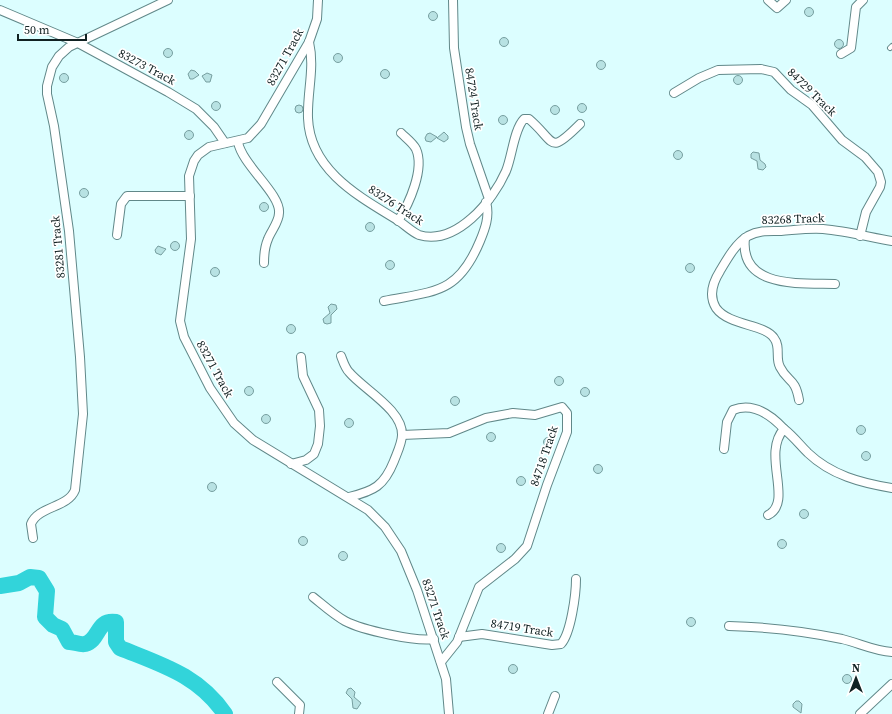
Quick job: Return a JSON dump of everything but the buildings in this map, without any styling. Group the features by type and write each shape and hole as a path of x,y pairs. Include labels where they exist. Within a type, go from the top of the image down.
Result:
{"street":[{"name":"83281 Track","path":"33,538 31,524 35,516 68,499 74,494 82,424 80,357 69,231 54,126 47,94 48,78 58,56 63,51 168,0"},
{"name":"83271 Track","path":"318,0 317,19 309,42 261,124 248,138 238,142 225,143 209,147 198,155 194,161 189,176 191,239 179,314 184,337 210,388 234,423 253,440 291,464 349,497 377,518 385,527 401,551 417,590 434,639 449,697 449,714"},
{"name":"84724 Track","path":"453,0 454,48 466,127 487,200"},
{"path":"768,0 777,8 786,0"},
{"path":"841,54 851,48 856,7 863,0"},
{"name":"83273 Track","path":"0,10 78,43 168,92 196,109 214,128 225,143"},
{"name":"83276 Track","path":"309,42 312,72 308,120 315,151 322,161 342,182 372,206 419,235 434,237 463,225 471,220 487,200 506,170 522,120 529,119 549,140 556,143 562,141 580,124"},
{"name":"84729 Track","path":"674,93 699,78 718,70 761,69 774,72 791,90 819,112 839,137 865,157 878,172 881,182 880,187 866,212 860,236"},
{"path":"398,221 408,205 415,185 418,168 416,149 401,133"},
{"path":"238,142 241,155 274,197 279,210 278,218 267,240 264,263"},
{"path":"117,235 121,204 127,196 190,196"},
{"path":"384,301 435,290 455,281 468,267 482,237 488,216 487,200"},
{"name":"83268 Track","path":"799,400 795,384 779,365 778,347 774,338 765,332 744,325 721,313 713,300 714,281 730,255 745,238 762,231 816,229 892,241"},
{"path":"745,238 745,252 748,261 768,279 781,282 835,284"},
{"path":"341,356 349,372 381,401 396,418 402,435 390,471 383,482 369,491 349,497"},
{"path":"291,464 306,460 310,457 316,449 320,426 318,410 303,376 300,357"},
{"name":"84718 Track","path":"402,435 449,433 486,418 505,414 535,415 562,407 567,413 567,432 527,546 515,559 479,587 473,597 459,637 450,653 441,662"},
{"path":"724,449 727,422 733,410 746,407 768,414 809,454 829,469 863,482 892,488"},
{"path":"768,515 773,513 778,504 779,487 775,450 779,435 784,429"},
{"name":"84719 Track","path":"459,637 482,634 552,646 561,644 565,637 574,605 576,579"},
{"path":"313,597 350,623 416,639 434,639"},
{"path":"729,626 786,630 847,640 872,649 892,652"},
{"path":"277,682 300,705 299,714"},
{"path":"860,714 891,688"},
{"path":"548,714 555,696"}],"waterway":[{"path":"0,586 19,583 30,577 39,578 47,591 45,617 53,625 62,629 69,642 81,644 90,642 101,627 110,622 116,622 116,642 120,648 165,666 191,680 203,690 225,714"}]}
